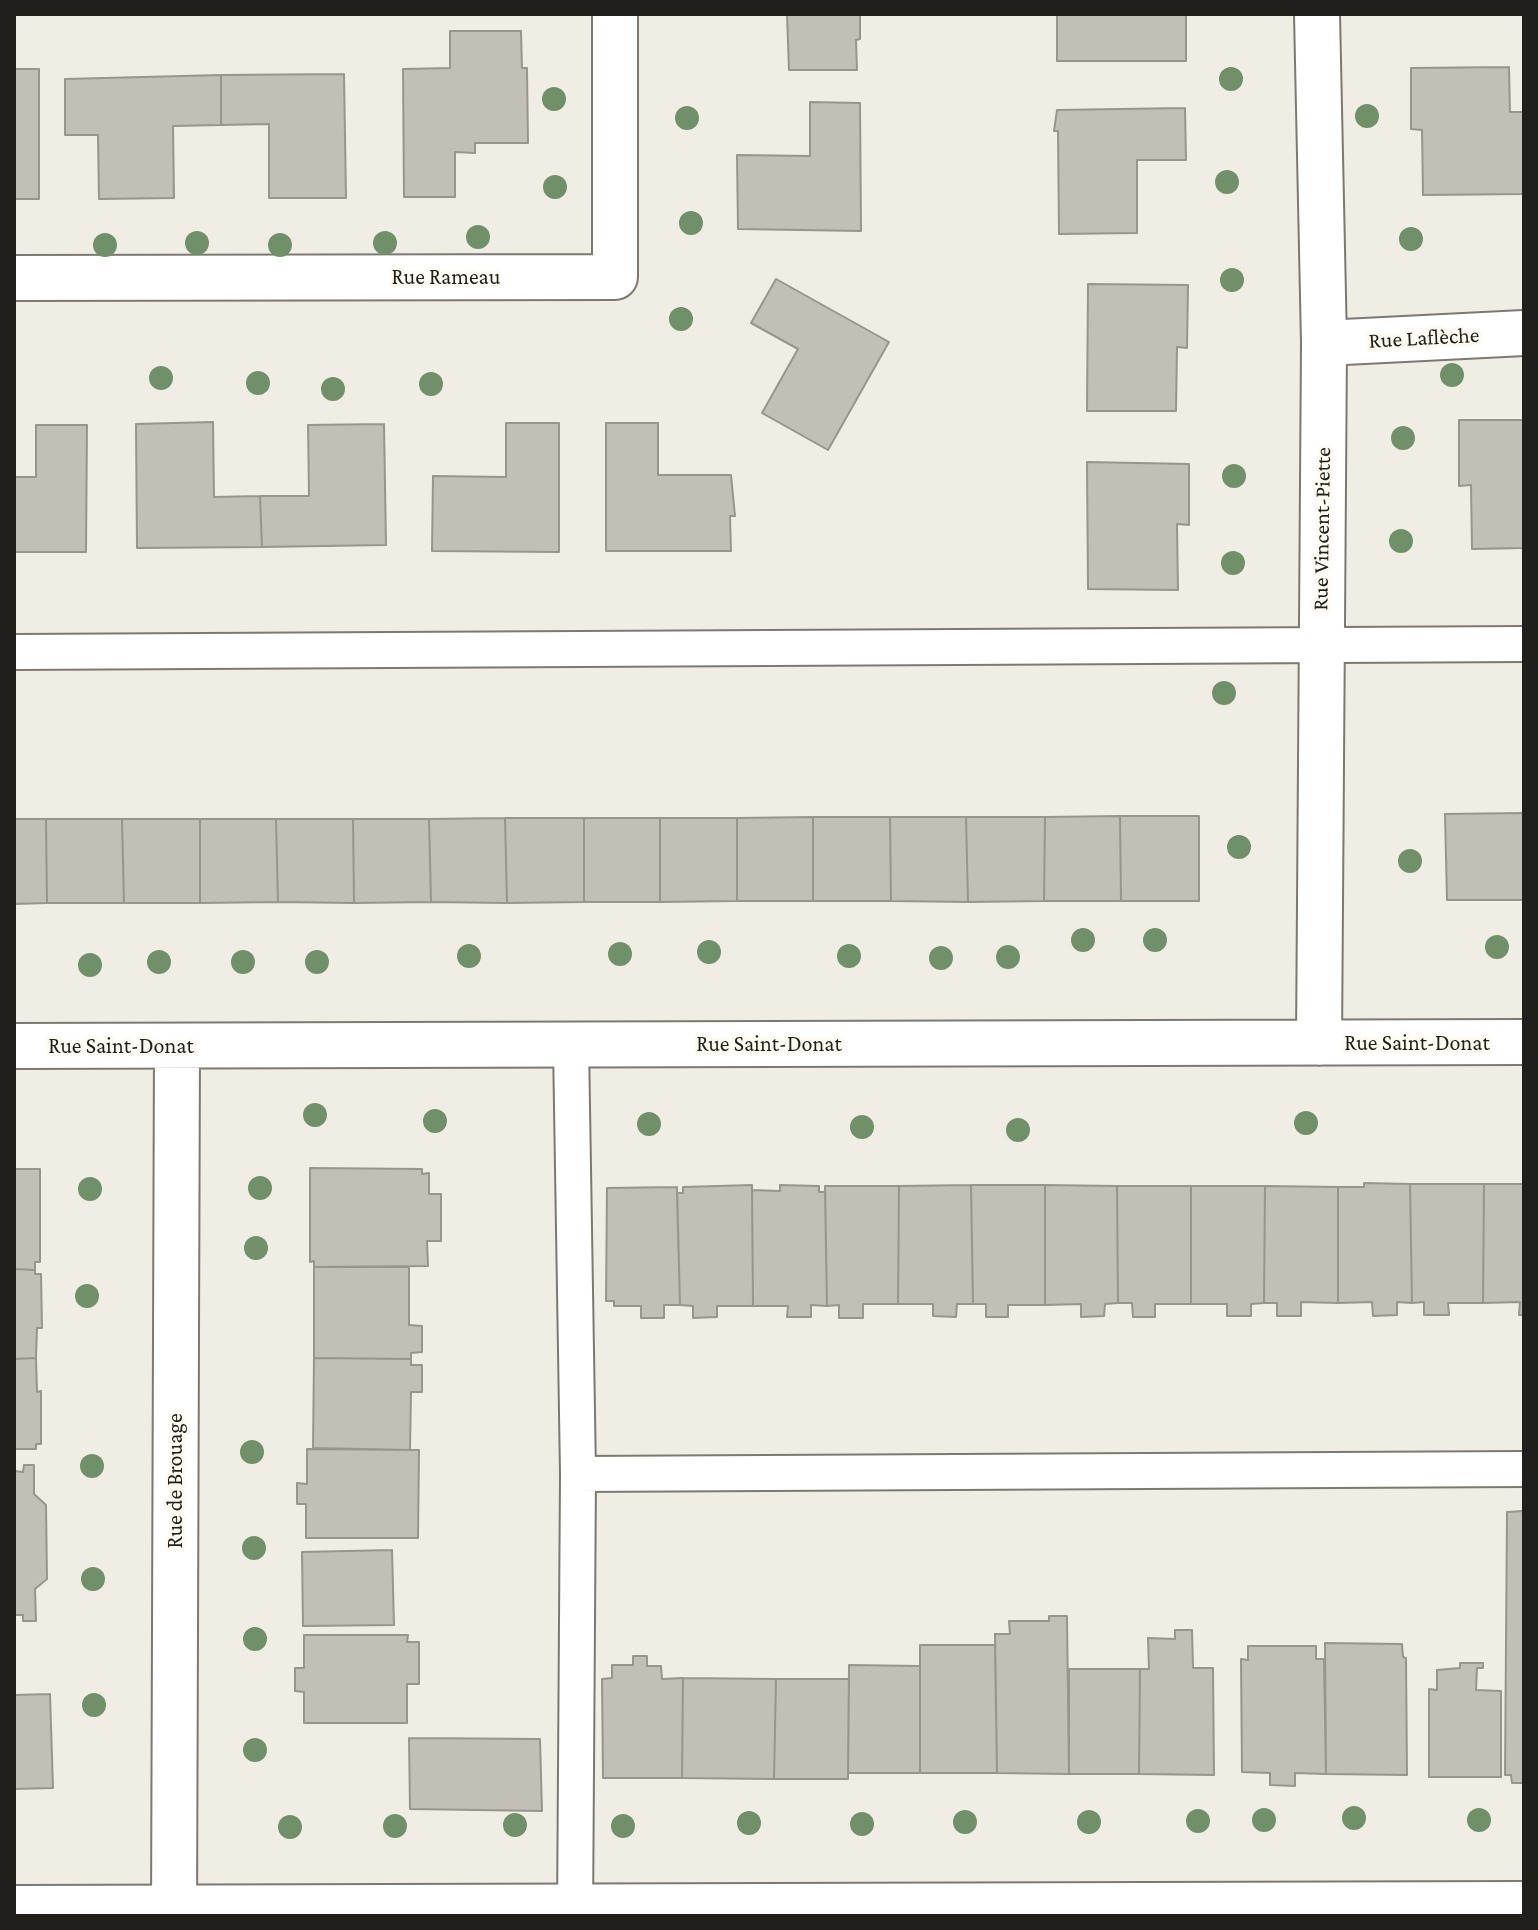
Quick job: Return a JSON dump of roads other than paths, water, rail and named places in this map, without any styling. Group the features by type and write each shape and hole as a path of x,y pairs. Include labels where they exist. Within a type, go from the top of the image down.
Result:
{"street":[{"name":"Rue Rameau","path":"14,278 615,277 615,14"},
{"name":"Rue Vincent-Piette","path":"1317,14 1324,343 1319,1043"},
{"name":"Rue Laflèche","path":"1324,343 1524,333"},
{"name":"Rue Saint-Donat","path":"14,1046 1524,1042"},
{"name":"Rue de Brouage","path":"174,1912 177,1046"},
{"path":"14,1908 174,1912 575,1912 1524,1904"}],"lane":[{"path":"14,652 1524,644"},
{"path":"571,1045 578,1474 575,1912"},
{"path":"578,1474 1524,1469"}]}
